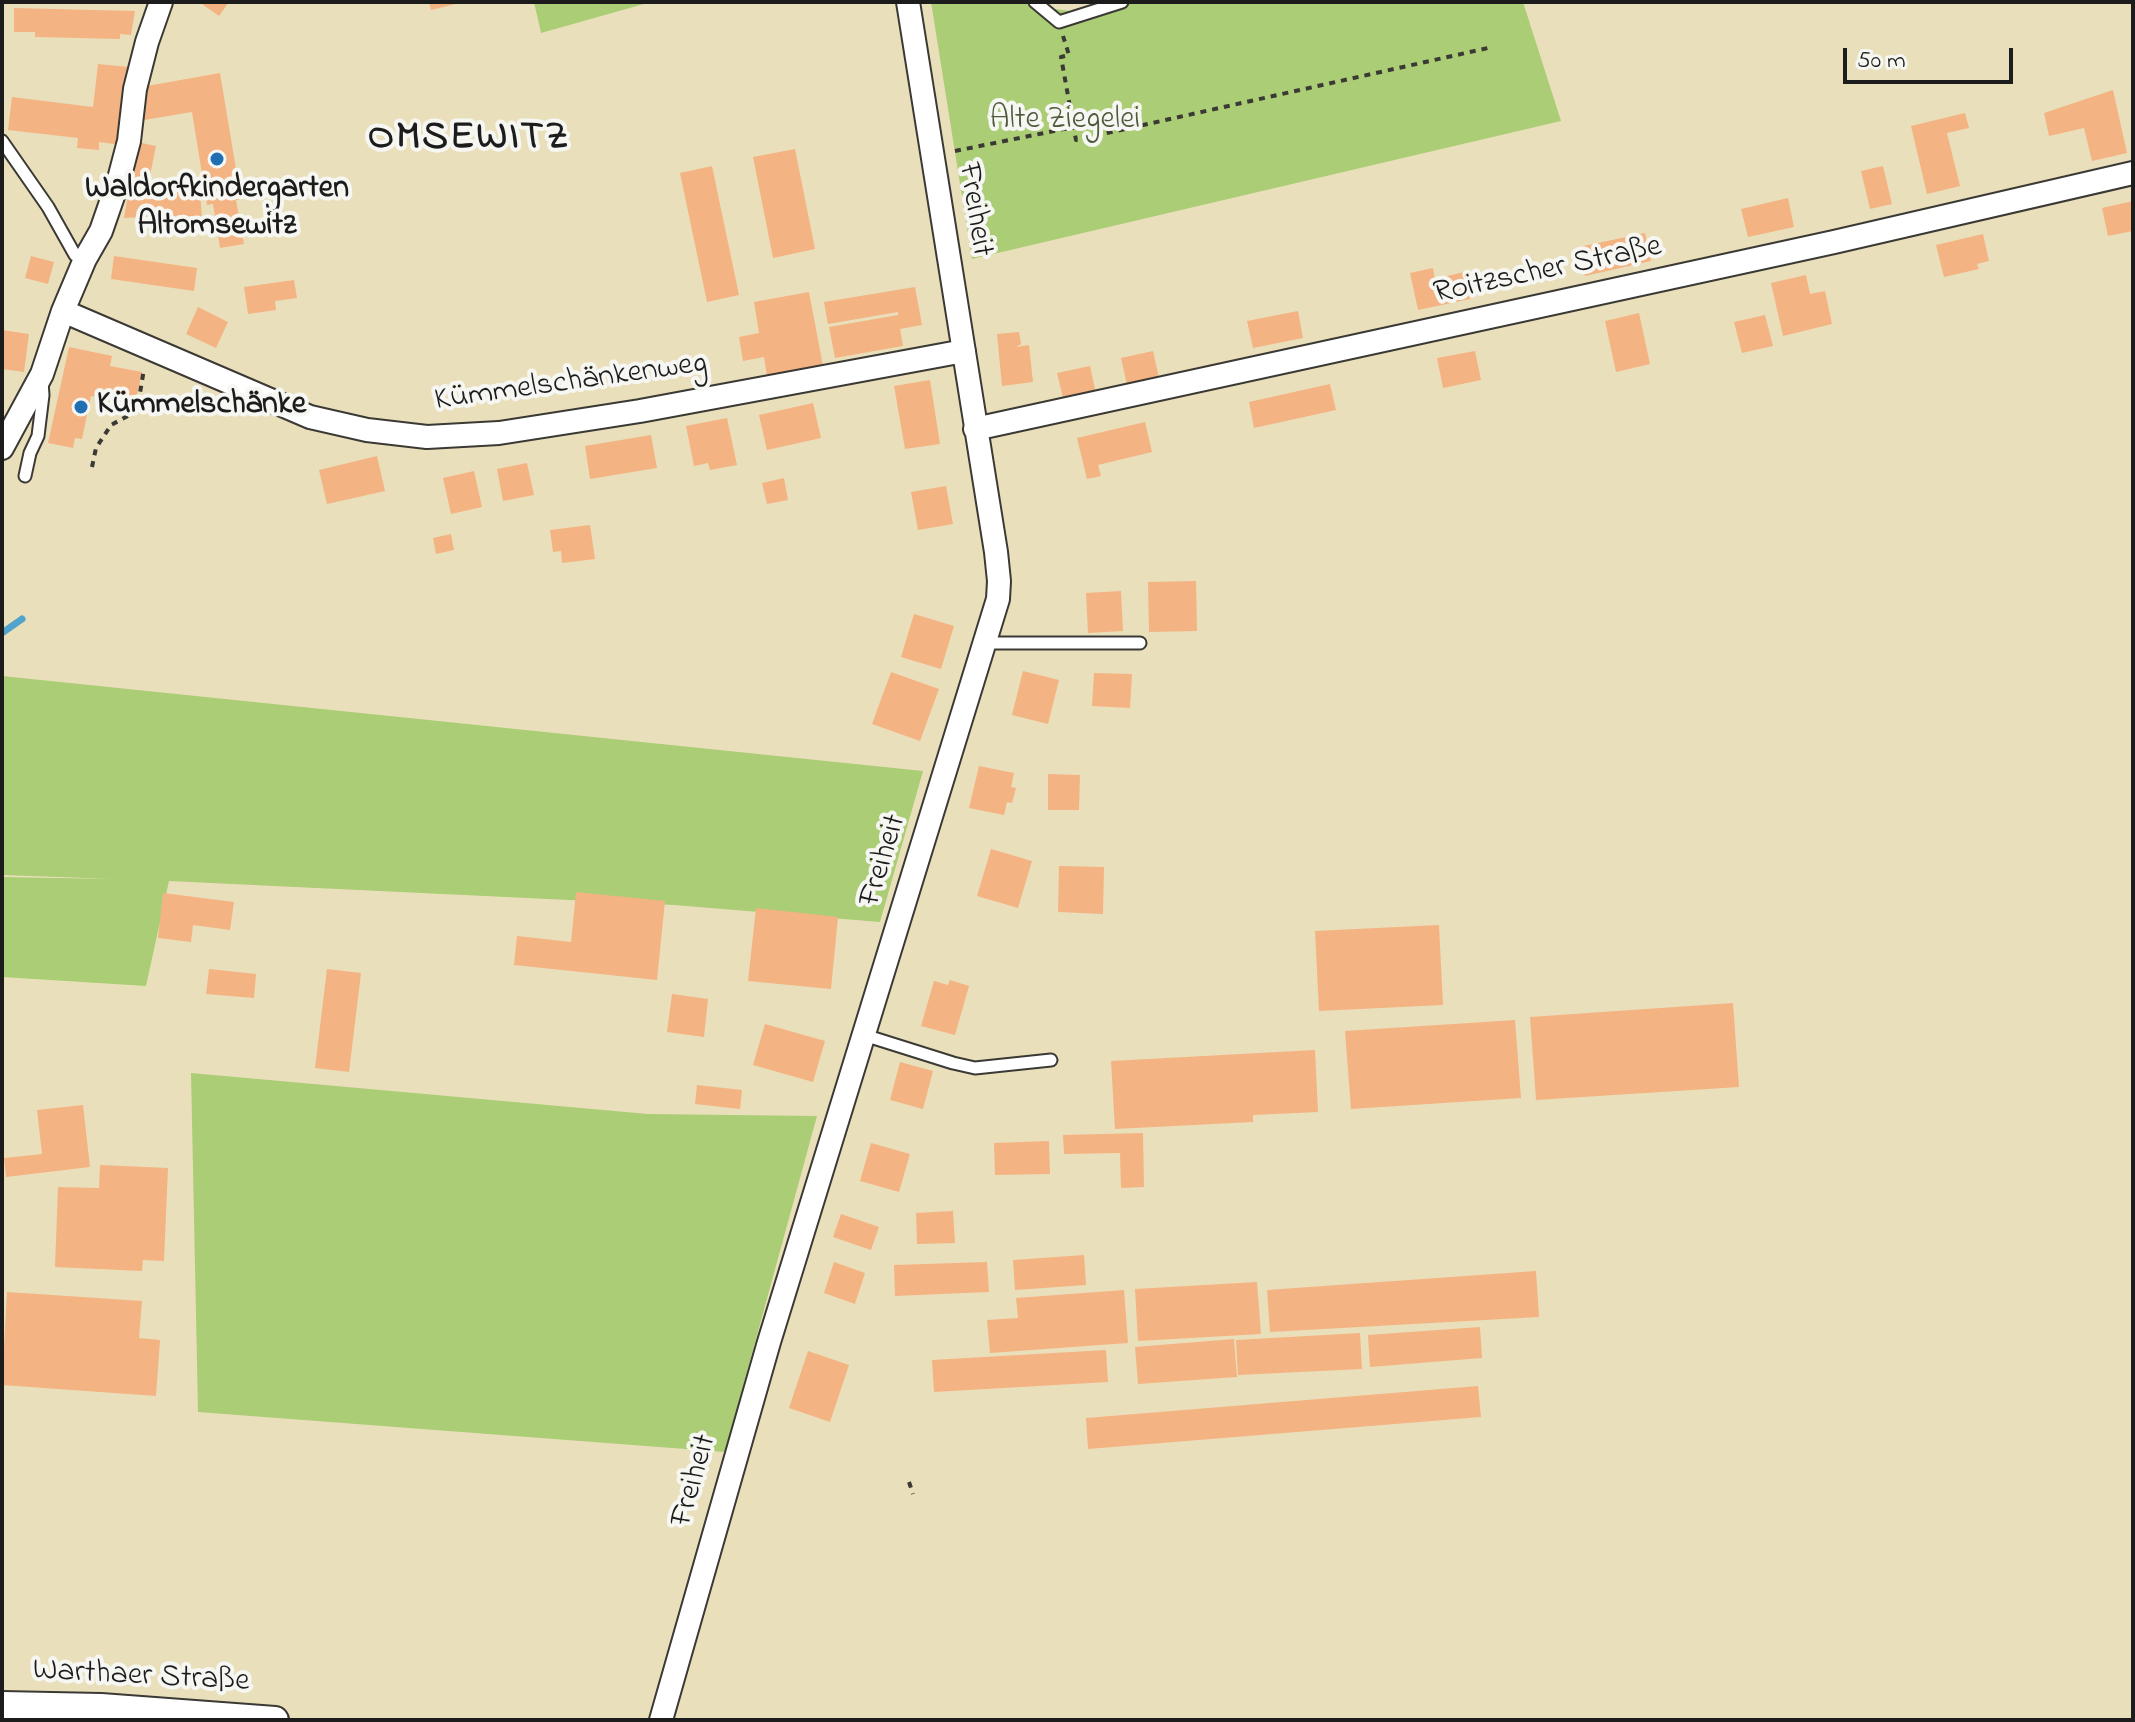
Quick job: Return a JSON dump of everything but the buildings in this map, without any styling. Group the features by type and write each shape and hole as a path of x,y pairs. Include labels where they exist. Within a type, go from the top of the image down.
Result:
{"street":[{"path":"2,448 42,374 63,311 85,259 101,231 129,141 135,89 161,2"},
{"name":"Freiheit","path":"661,1720 769,1342 998,599 999,581 908,2"},
{"name":"Roitzscher Straße","path":"975,429 1834,242 2133,173"},
{"name":"Kümmelschänkenweg","path":"63,311 310,417 367,430 427,437 499,433 640,411 964,351"},
{"name":"Warthaer Straße","path":"2,1705 101,1707 275,1720"}],"lane":[{"path":"1035,2 1059,22 1122,2"},
{"path":"2,141 48,207 75,255 85,259"},
{"path":"25,476 38,436 42,374"},
{"path":"985,643 1140,643"},
{"path":"864,1035 975,1068 1051,1060"}],"path":[{"path":"1059,22 1069,55 1061,57 1076,140 1488,48"},
{"path":"932,156 1074,127"},
{"path":"92,467 96,448 111,425 137,411 145,370 135,367"},
{"path":"909,1482 913,1494"}],"green space":[{"path":"534,2 651,2 541,33"},
{"name":"Alte Ziegelei","path":"931,2 1046,2 1048,8 1070,11 1099,2 1523,2 1561,121 972,259"},
{"path":"2,676 923,771 880,922 674,905 169,881 146,986 2,977 2,877 113,879 2,875"},
{"path":"191,1073 648,1114 817,1116 725,1452 198,1412"}],"waterway":[{"path":"2,633 22,619"}],"place":[{"name":"Waldorfkindergarten Altomsewitz","path":"217,159"},
{"name":"Kümmelschänke","path":"81,407"}],"district":[{"name":"OMSEWITZ","path":"469,140"}]}
